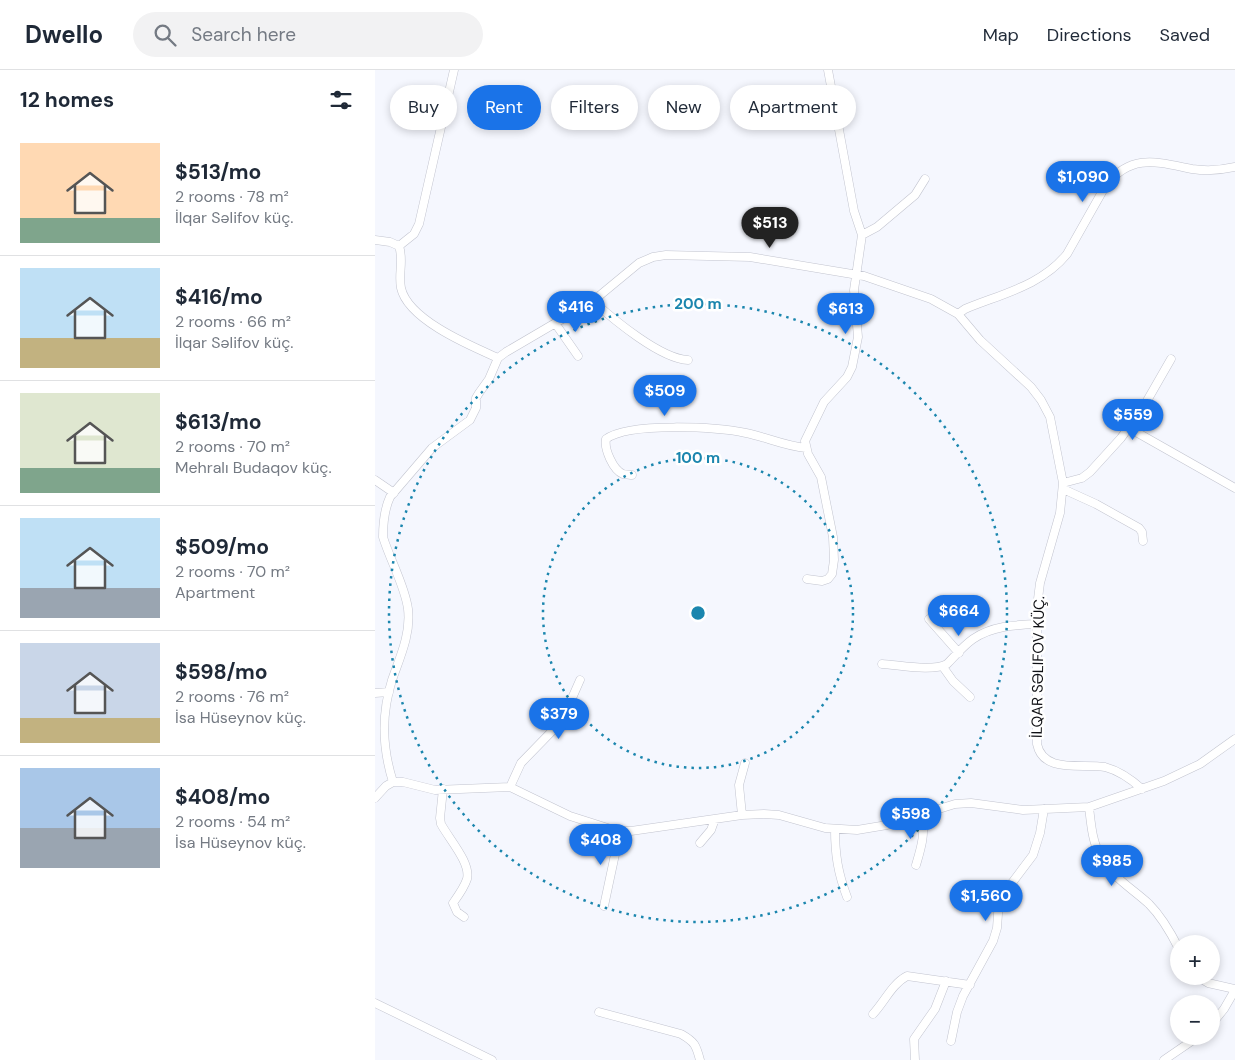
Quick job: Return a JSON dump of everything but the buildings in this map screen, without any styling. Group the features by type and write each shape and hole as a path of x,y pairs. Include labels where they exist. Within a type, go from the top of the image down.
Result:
{"street":[{"path":"399,246 413,234 419,224 454,70"},
{"path":"807,579 822,581 828,579 832,574 834,560 833,537 825,493 821,477 806,448 805,441 824,402 847,377 852,367 858,337 853,298 861,235 854,211 828,70"},
{"path":"958,314 965,309 1024,286 1046,274 1059,264 1067,254 1106,185 1114,175 1129,166 1140,162 1154,161 1194,169 1235,167"},
{"path":"861,235 877,227 915,195 925,179"},
{"path":"375,240 390,242 399,246 401,252 399,279 401,290 422,318 467,344 499,358"},
{"name":"İLQAR SƏLIFOV KÜÇ.","path":"393,782 387,762 383,722 389,692 404,648 408,626 408,610 405,596 383,537 383,524 387,505 394,493 432,448 469,420 476,408 476,398 489,379 499,358 506,352 593,301 639,263 653,257 666,255 750,257 855,274 904,288 931,299 958,314 980,340 1031,387 1050,417 1063,486 1060,513 1040,583 1037,624 1037,744 1039,753 1046,760 1056,764 1105,767 1131,779 1141,789"},
{"path":"593,301 660,352 681,360 688,360"},
{"path":"555,323 578,356"},
{"path":"1063,486 1082,478 1090,472 1129,428 1171,359"},
{"path":"632,475 624,474 618,470 605,450 606,439 611,435 641,429 710,428 747,433 806,448"},
{"path":"1129,428 1235,488"},
{"path":"375,480 394,493"},
{"path":"1063,486 1139,528 1142,532 1143,542"},
{"path":"929,619 959,653"},
{"path":"882,664 929,668 943,667 972,640 990,630 1010,625 1037,624"},
{"path":"943,667 953,681 970,697"},
{"path":"510,787 521,763 557,726 565,714 580,680"},
{"path":"375,693 389,692"},
{"path":"375,798 386,786 393,782 403,782 435,790 510,787 570,816 620,831 631,832 742,815 764,814 779,815 835,829 857,830 881,827 955,804 971,803 1023,810 1089,806 1141,789 1200,764 1235,739"},
{"path":"742,815 739,785 745,763"},
{"path":"443,789 441,824 466,865 468,873 466,882 453,903 457,912 464,917"},
{"path":"1089,806 1094,841 1100,856 1108,868 1157,913 1172,935"},
{"path":"951,1041 957,1012 969,984 993,941 997,928 999,900 1033,855 1037,846 1044,809"},
{"path":"916,865 924,836 924,823 921,815"},
{"path":"701,843 711,830 715,819"},
{"path":"835,829 835,856 839,876 847,897"},
{"path":"604,906 620,831"},
{"path":"873,1014 882,1005 899,980 907,976 969,984"},
{"path":"915,1060 914,1039 935,1009 946,981"},
{"path":"1216,985 1235,990 1220,1015"},
{"path":"375,1003 492,1060"},
{"path":"599,1012 681,1034 691,1040 697,1047 700,1060"},
{"path":"1164,1060 1176,1057 1189,1045"}]}
